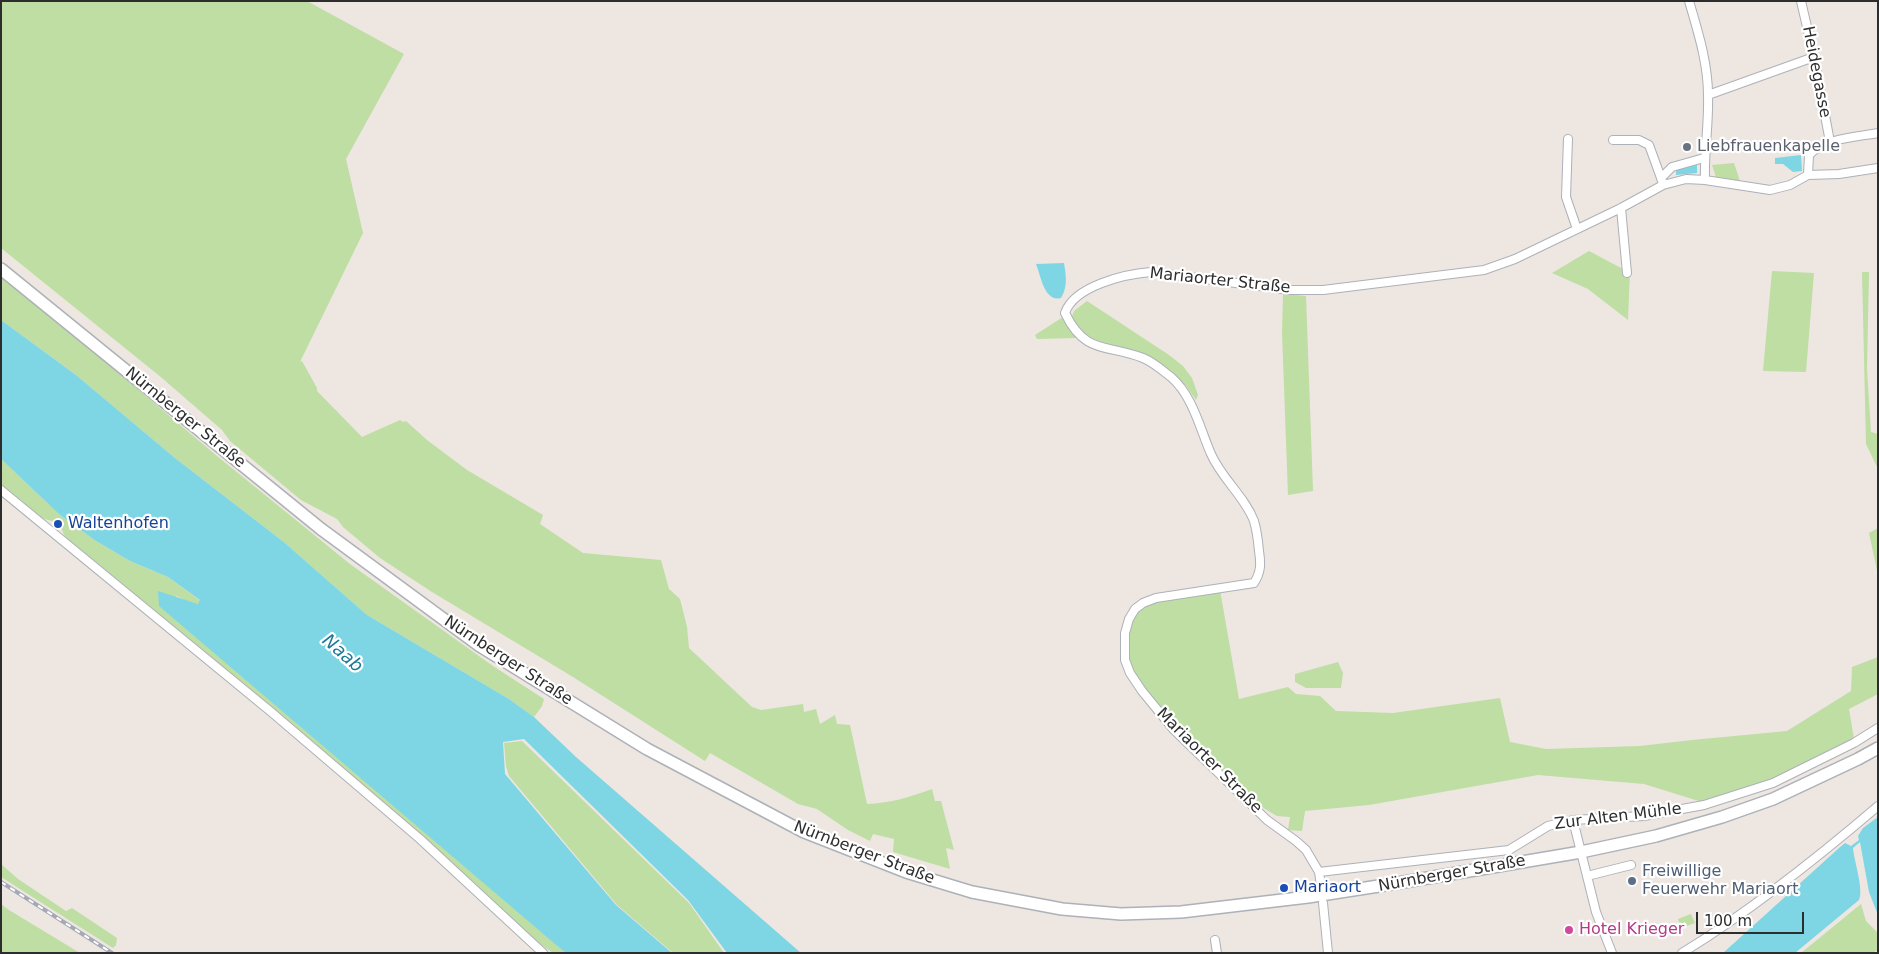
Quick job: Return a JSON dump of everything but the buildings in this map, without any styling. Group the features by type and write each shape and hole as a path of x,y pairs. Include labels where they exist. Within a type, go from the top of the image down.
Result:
{"main road":[{"name":"Nürnberger Straße","path":"1,269 321,529 480,646 647,748 804,832 906,872 972,892 1062,909 1121,914 1181,912 1389,885 1581,852 1656,836 1722,817 1773,799 1878,748"}],"street":[{"path":"1689,1 1702,47 1708,95 1704,158 1705,180"},
{"name":"Heidegasse","path":"1801,1 1830,142"},
{"path":"1708,95 1814,58"},
{"path":"1808,175 1809,155 1814,150 1830,142 1878,133"},
{"path":"1568,139 1566,197 1577,229 1621,208 1662,181 1672,167 1704,158"},
{"path":"1613,140 1639,140 1649,144 1662,181"},
{"path":"1662,181 1705,180 1770,190 1790,185 1808,175 1839,174 1878,168"},
{"path":"1621,208 1627,273"},
{"name":"Mariaorter Straße","path":"1319,872 1306,850 1267,820 1174,730 1130,673 1125,660 1125,633 1128,619 1135,609 1156,598 1254,583 1259,576 1261,567 1258,535 1248,510 1218,469 1192,409 1173,379 1155,364 1144,358 1096,346 1084,340 1070,324 1065,313 1068,306 1082,294 1111,278 1130,273 1151,272 1290,290 1323,290 1484,270 1515,259 1577,229"},
{"path":"1,490 270,710 420,839 543,953"},
{"name":"Zur Alten Mühle","path":"1319,872 1509,850 1548,826 1572,820 1644,816 1704,805 1773,783 1854,743 1878,728"},
{"path":"1682,953 1724,928 1806,866 1878,806"},
{"path":"1572,820 1596,912 1612,953"},
{"path":"1587,876 1631,865"},
{"path":"1319,872 1321,886"},
{"path":"1323,904 1328,953"},
{"path":"1216,940 1217,953"}],"green space":[{"path":"1,1 307,1 404,54 346,159 363,233 300,362 302,361 317,391 362,437 400,420 406,421 427,440 467,470 543,515 540,524 583,553 661,560 669,589 680,599 687,627 689,648 752,707 761,710 803,704 804,712 816,709 820,724 835,715 837,724 850,725 867,804 900,799 932,789 935,801 941,801 954,850 946,848 950,869 893,852 894,839 873,834 870,841 848,830 817,809 798,804 710,753 705,761 380,558 343,527 337,519 301,500 230,441 222,430 162,378 1,248"},
{"path":"1734,163 1740,181 1716,177 1712,165"},
{"path":"1589,251 1621,268 1630,269 1628,320 1588,289 1552,273"},
{"path":"1772,271 1814,273 1806,372 1763,371"},
{"path":"1862,272 1869,272 1867,369 1871,432 1878,434 1878,469 1866,444"},
{"path":"1,276 350,564 493,666 544,699 542,706 534,717 509,699 367,615 285,543 175,458 76,375 1,320"},
{"path":"1283,294 1306,296 1313,491 1288,495 1282,332"},
{"path":"1087,301 1183,366 1192,378 1198,395 1196,400 1186,386 1161,365 1091,343 1073,324 1072,316 1074,311"},
{"path":"1063,317 1076,338 1037,339 1035,335"},
{"path":"1,459 60,515 96,541 130,561 168,577 201,601 198,604 186,601 175,595 282,709 566,953 553,953 525,933 475,885 273,708 71,542 64,535 61,527 64,523 60,519 54,521 38,516 1,487"},
{"path":"1878,528 1878,575 1869,533"},
{"path":"1220,590 1239,699 1288,687 1296,694 1320,696 1336,711 1393,713 1500,698 1510,742 1546,749 1640,746 1787,731 1851,691 1852,667 1878,657 1878,694 1849,709 1854,739 1773,779 1702,802 1644,784 1538,775 1369,805 1305,811 1302,831 1288,830 1290,817 1277,816 1255,803 1172,725 1132,671 1127,659 1127,635 1135,613 1147,603"},
{"path":"1338,662 1343,673 1341,688 1306,688 1295,682 1295,674"},
{"path":"522,741 689,903 724,953 673,953 617,905 509,776 504,743"},
{"path":"1,864 18,879 66,911 72,908 117,938 116,945 113,948 1,877"},
{"path":"1,904 9,910 80,953 1,953"},
{"path":"1861,904 1866,921 1878,933 1878,950 1872,953 1801,953"},
{"path":"1691,914 1695,923 1681,928 1678,919"}],"water":[{"path":"1801,155 1802,171 1793,172 1783,164 1775,164 1775,158"},
{"path":"1697,165 1697,173 1676,175 1676,169"},
{"path":"1064,263 1066,276 1065,290 1061,298 1055,298 1044,287 1036,264"},
{"name":"Naab","path":"1,320 76,375 175,458 285,543 367,615 509,699 534,717 576,757 801,953 727,953 688,900 524,739 503,742 505,774 616,905 672,953 566,953 159,606 158,591 198,604 200,600 168,577 130,561 96,541 60,515 1,459"},
{"path":"1878,817 1878,915 1869,892 1860,842 1853,848 1860,882 1859,900 1795,953 1723,953 1845,843 1851,846 1859,840 1858,836 1863,828"}],"railway":[{"path":"1,882 112,953"}],"place":[{"name":"Liebfrauenkapelle","path":"1687,147"},
{"name":"Waltenhofen","path":"58,524"},
{"name":"Freiwillige Feuerwehr Mariaort","path":"1632,881"},
{"name":"Mariaort","path":"1284,888"},
{"name":"Hotel Krieger","path":"1569,930"}]}
